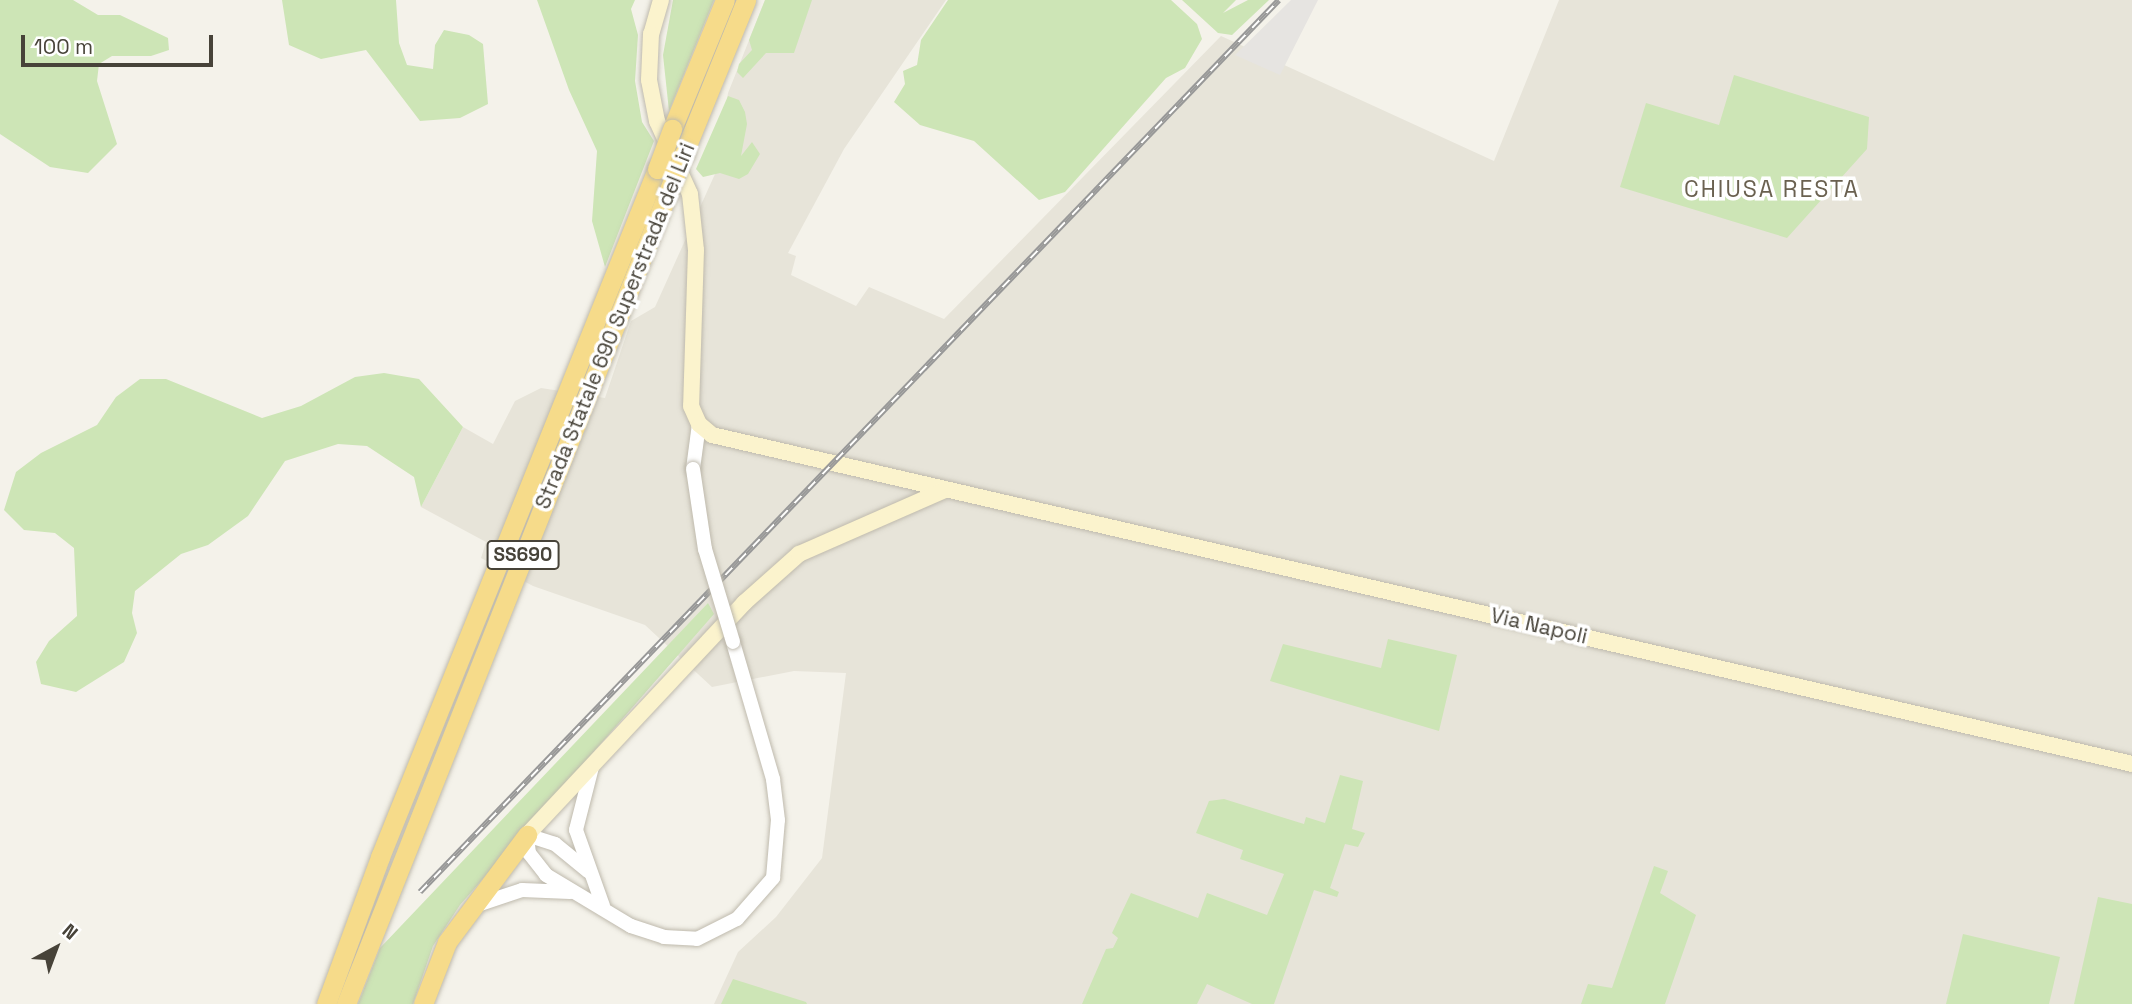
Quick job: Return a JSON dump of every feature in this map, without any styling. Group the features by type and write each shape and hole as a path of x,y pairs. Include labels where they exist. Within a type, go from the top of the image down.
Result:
{"highway":[{"name":"Strada Statale 690 Superstrada del Liri","path":"326,1004 389,860 637,243 657,169 725,0"},
{"name":"Strada Statale 690 Superstrada del Liri","path":"637,243 668,192 746,0"},
{"path":"423,1004 447,943 527,835"},
{"name":"Strada Statale 690 Superstrada del Liri","path":"346,1004 389,860"}],"main road":[{"path":"660,0 651,33 649,80 657,121 690,194 694,223 691,403 699,424"},
{"name":"Via Napoli","path":"699,424 735,443 2132,764"},
{"path":"527,835 744,603 799,554 945,490"}],"street":[{"path":"588,871 555,844 527,835 529,853 546,876 570,892 603,906 631,926 664,937 697,939 737,919 773,878 778,851 773,779 705,549 693,469 699,424"},
{"path":"595,761 584,787 576,830 588,871 603,906"},
{"path":"472,907 522,890 570,892"}],"shaded area":[{"path":"765,0 946,0 844,149 788,253 796,256 791,275 856,306 869,287 944,319 1221,36 1494,161 1559,0 2132,0 2132,1004 714,1004 738,952 776,917 822,858 846,673 794,671 712,687 645,625 533,586 481,558 486,542 421,507 463,427 493,444 515,401 541,388 605,398 631,321 655,307 715,174 728,93"},
{"path":"1291,0 1318,0 1280,75 1235,55"}],"green space":[{"path":"0,0 73,0 98,15 120,15 168,38 169,50 151,56 112,56 99,64 97,81 117,144 88,173 50,167 0,134"},
{"path":"282,0 396,0 399,43 407,65 433,69 435,45 444,30 469,35 483,44 488,104 460,118 420,121 366,50 321,59 289,45"},
{"path":"537,0 635,0 631,9 638,35 635,81 642,122 654,141 605,267 592,221 597,151 569,90"},
{"path":"673,0 714,0 669,111 663,55"},
{"path":"765,0 812,0 794,53 766,53 743,78 737,72 739,64 752,50 749,40"},
{"path":"948,0 1171,0 1197,24 1202,39 1185,68 1166,78 1065,192 1039,200 974,141 920,125 894,102 905,84 903,71 917,65 921,40"},
{"path":"1182,0 1236,0 1223,13 1248,0 1269,0 1232,35 1218,33"},
{"path":"1734,75 1869,117 1867,149 1787,238 1620,187 1646,103 1719,125"},
{"path":"728,96 739,100 745,112 747,124 741,156 752,142 760,154 748,174 739,179 720,173 703,177 696,169"},
{"path":"384,373 419,379 463,427 421,507 414,477 367,446 338,444 285,461 248,516 208,545 181,554 135,591 132,613 137,633 124,662 76,692 41,684 36,662 49,641 77,616 74,548 55,533 24,530 4,510 16,472 41,453 97,425 116,397 140,379 166,379 262,418 301,406 355,377"},
{"path":"708,603 714,614 460,905 433,946 413,1004 358,1004 380,948"},
{"path":"1388,639 1457,655 1439,731 1270,681 1283,644 1381,668"},
{"path":"1340,775 1363,781 1352,829 1365,833 1358,847 1345,844 1330,888 1339,892 1337,897 1314,890 1274,1004 1252,1004 1207,984 1197,1004 1082,1004 1106,949 1113,948 1118,938 1112,933 1131,893 1198,918 1207,893 1267,915 1284,874 1240,859 1243,850 1196,833 1209,801 1224,799 1304,824 1306,817 1325,823"},
{"path":"1654,866 1668,871 1660,893 1696,915 1665,1004 1581,1004 1588,984 1612,988"},
{"path":"2098,897 2132,904 2132,1004 2074,1004"},
{"path":"1963,934 2060,957 2049,1004 1946,1004"},
{"path":"733,979 806,1002 807,1004 721,1004"}],"railway":[{"path":"420,892 1279,0"}],"district":[{"name":"CHIUSA RESTA","path":"1772,189"}]}
